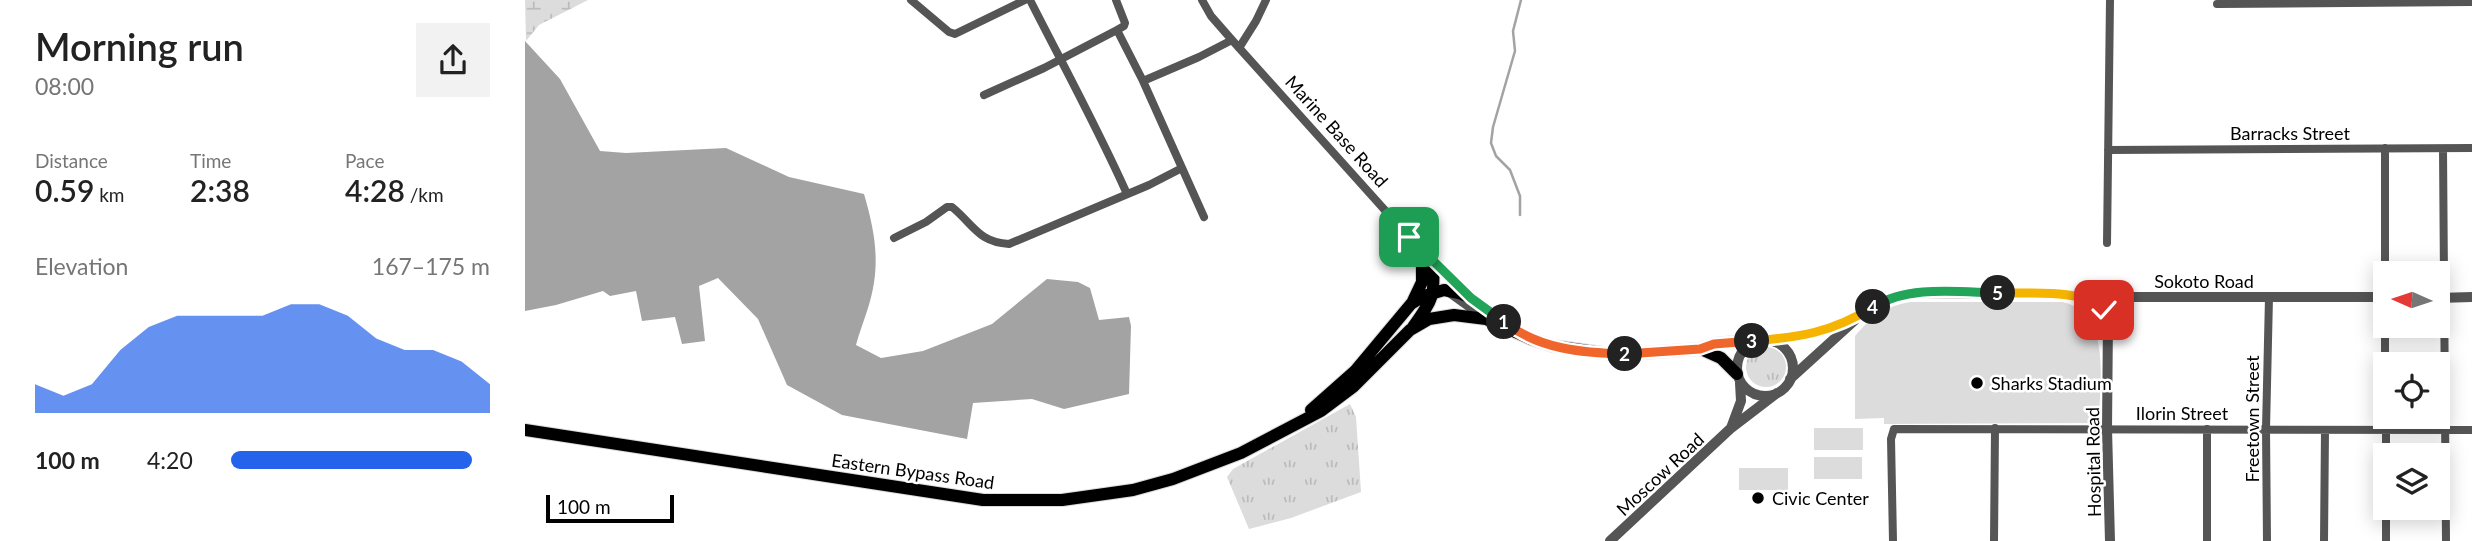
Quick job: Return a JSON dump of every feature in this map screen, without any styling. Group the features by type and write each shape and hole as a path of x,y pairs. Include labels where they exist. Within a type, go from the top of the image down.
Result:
{"main road":[{"path":"1428,262 1439,291"},
{"path":"1411,304 1428,262"},
{"path":"1439,291 1471,298 1515,331"},
{"path":"1410,330 1439,291"},
{"name":"Eastern Bypass Road","path":"1287,429 1355,371 1411,304 1439,291"},
{"name":"Eastern Bypass Road","path":"525,430 983,500 1019,502 1097,496 1160,483 1241,453 1321,411 1353,387 1410,330 1429,319 1465,316 1486,319"},
{"path":"1486,319 1553,346 1590,352 1628,354 1700,349 1714,344 1763,340"},
{"path":"1700,349 1721,358 1739,378"}],"street":[{"path":"911,0 955,34 1025,0"},
{"path":"1030,0 1069,73 1127,194"},
{"path":"984,95 1124,26 1116,0"},
{"name":"Marine Base Road","path":"1202,0 1211,16 1409,237 1428,262 1471,298"},
{"path":"1239,48 1266,0"},
{"path":"2107,243 2111,0"},
{"path":"2217,4 2472,2"},
{"path":"1117,30 1204,217"},
{"path":"1143,81 1232,40"},
{"path":"2385,148 2385,261"},
{"name":"Barracks Street","path":"2108,150 2472,148"},
{"path":"2441,261 2443,149"},
{"path":"894,238 911,231 947,206 952,206 982,238 1009,244 1182,168"},
{"path":"1439,291 1486,319"},
{"name":"Sokoto Road","path":"1763,340 1810,335 1860,314 1880,302 1910,293 2049,294 2077,297 2097,303 2131,297 2373,297"},
{"name":"Freetown Street","path":"2267,541 2269,297"},
{"path":"2450,298 2472,297"},
{"name":"Hospital Road","path":"2097,303 2108,319 2110,541"},
{"name":"Sokoto Road","path":"1790,379 1860,314"},
{"path":"2443,338 2446,541"},
{"path":"1763,340 1783,347 1792,362 1790,379 1777,393 1767,396 1747,390 1739,378 1737,363 1748,345 1763,340"},
{"name":"Moscow Road","path":"1730,429 1741,401 1739,378"},
{"name":"Moscow Road","path":"1610,541 1730,429 1777,393"},
{"path":"1994,541 1995,428"},
{"name":"Ilorin Street","path":"1893,541 1894,429 2472,430"},
{"path":"2207,429 2207,541"},
{"path":"2324,541 2325,429"},
{"path":"2386,430 2386,443"},
{"path":"2386,520 2386,541"}],"green space":[{"path":"525,0 588,0 539,25 526,41"},
{"name":"Sharks Stadium","path":"1911,302 2063,302 2079,309 2090,321 2100,352 2099,423 1884,424 1884,418 1855,419 1855,336 1880,313"},
{"path":"1766,347 1774,348 1780,353 1785,359 1785,375 1780,381 1774,386 1766,387 1758,386 1752,381 1747,375 1746,367 1747,359 1752,353 1758,348"},
{"path":"1350,404 1356,417 1361,492 1291,518 1249,529 1227,477 1233,469"},
{"path":"1814,428 1863,428 1863,450 1814,450"},
{"path":"1814,457 1862,457 1862,479 1814,479"},
{"path":"1739,468 1788,468 1788,490 1739,490"}],"shaded area":[{"path":"525,41 560,79 600,151 626,153 726,148 789,177 864,194 872,223 876,265 872,293 856,345 881,358 923,351 992,324 1047,279 1078,282 1090,288 1099,320 1129,317 1129,394 1064,409 1032,399 973,403 967,439 842,415 787,385 758,319 718,278 699,286 705,341 682,344 675,317 642,321 636,291 610,296 603,291 525,311"}],"waterway":[{"path":"1520,215 1520,196 1510,170 1496,156 1491,143 1493,127 1515,51 1513,31 1521,0"}],"place":[{"name":"Sharks Stadium","path":"1977,383"},
{"name":"Civic Center","path":"1758,498"}],"route":[{"path":"1409,237 1471,298 1515,331 1531,339 1577,351 1628,354 1658,352 1810,335 1860,314 1880,302 1910,293 2049,294 2077,297 2097,303 2104,310"}]}
